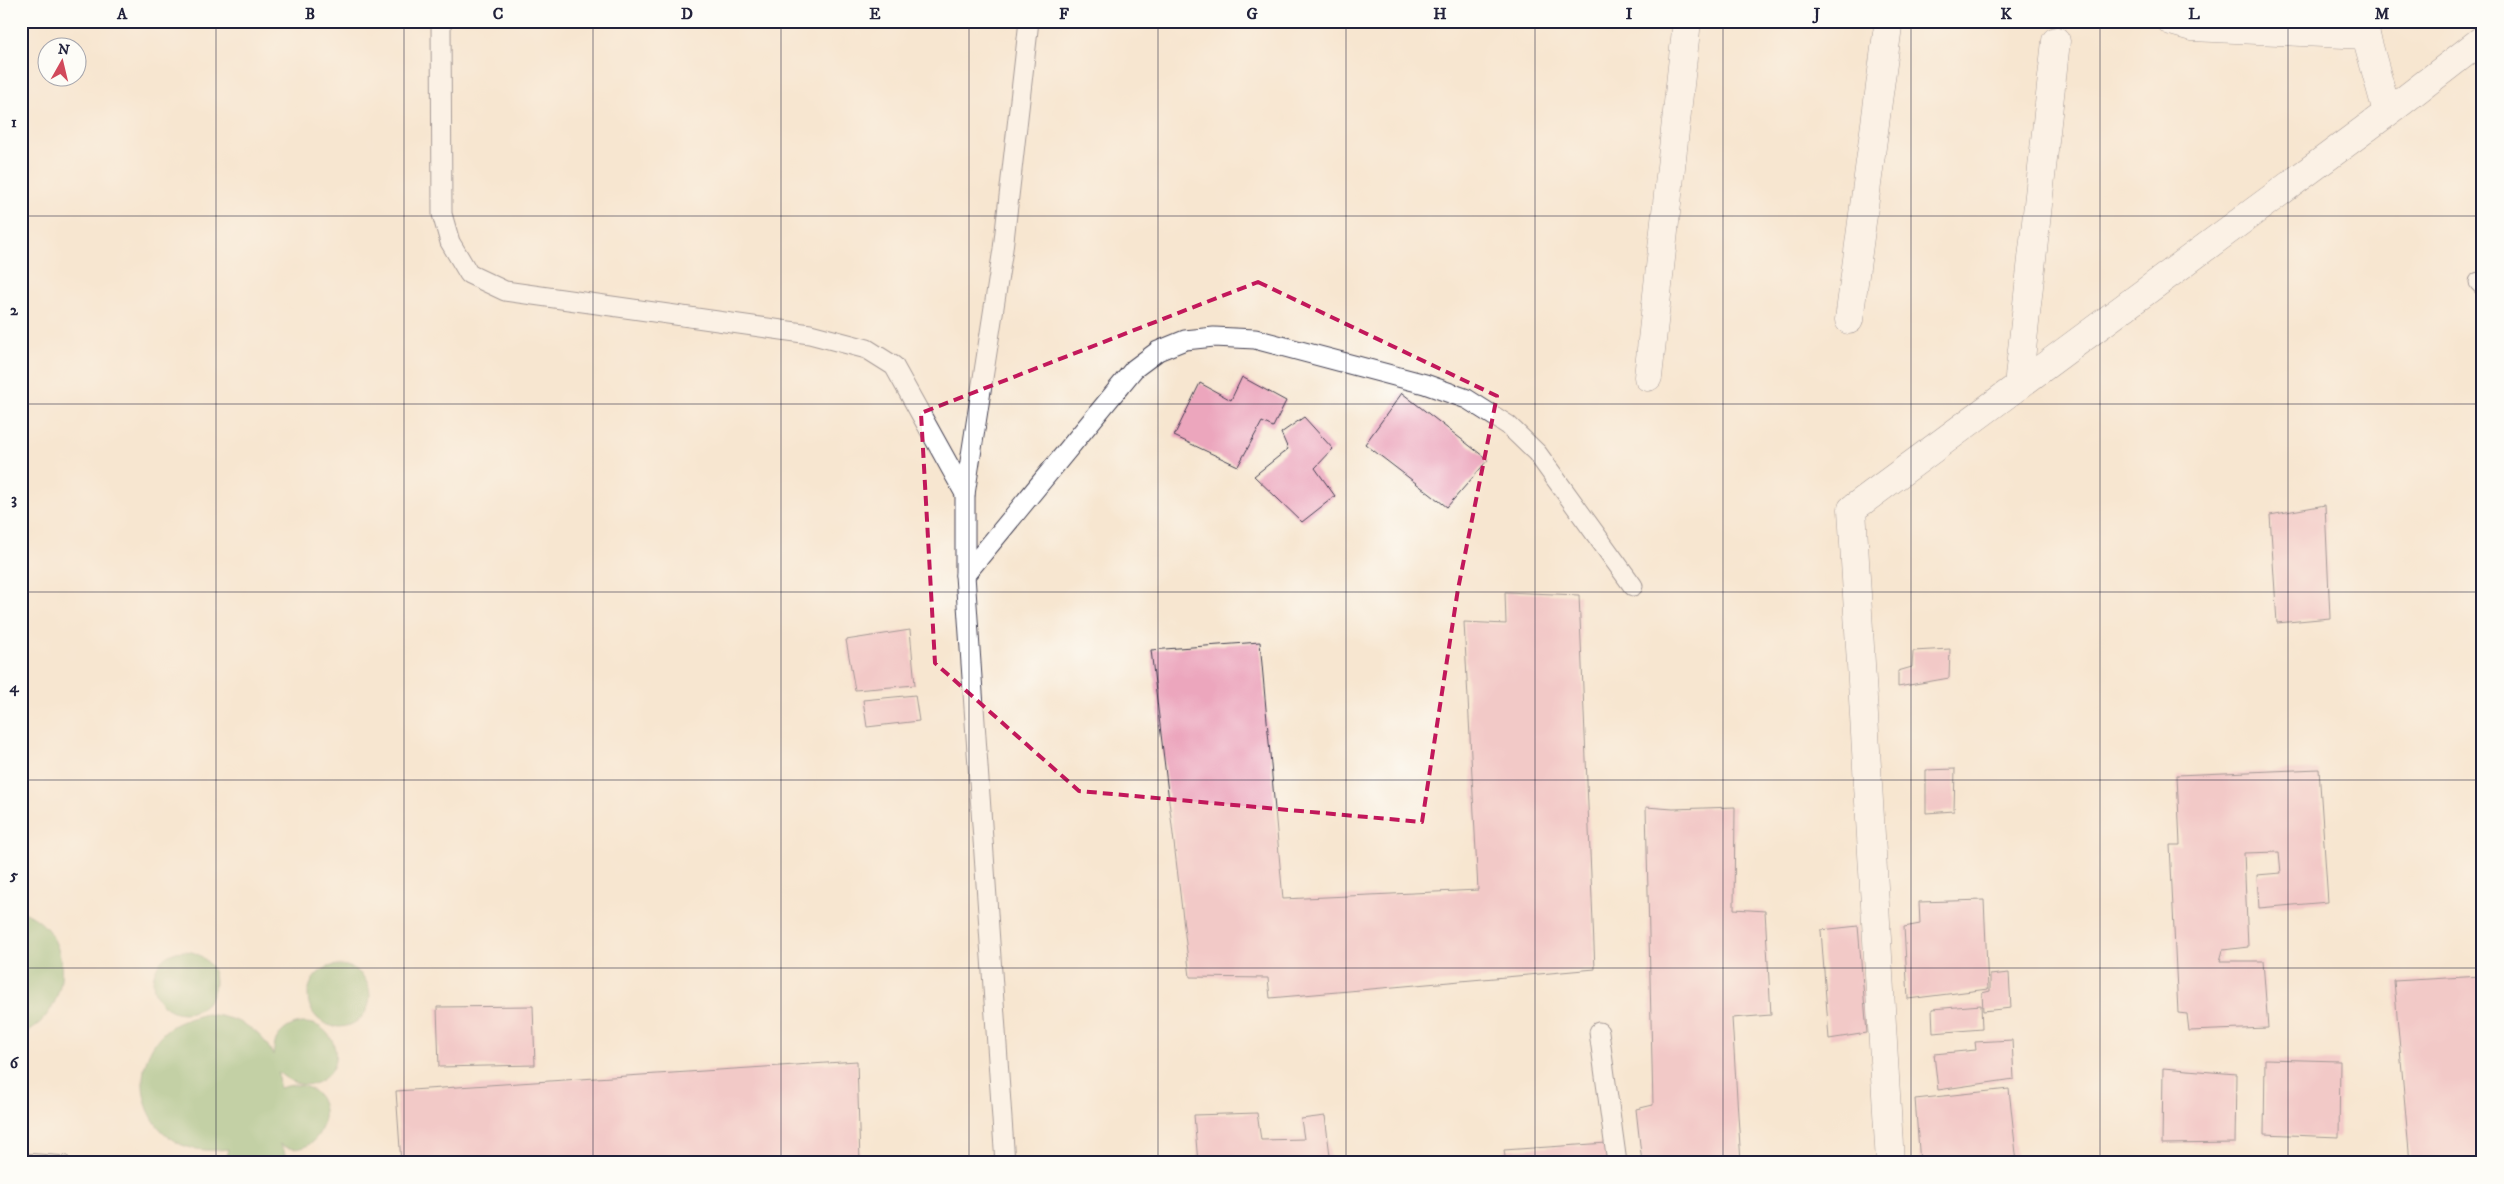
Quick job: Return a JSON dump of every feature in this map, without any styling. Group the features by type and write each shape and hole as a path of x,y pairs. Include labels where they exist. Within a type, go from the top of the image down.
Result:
{"street":[{"path":"1648,377 1687,21"},
{"path":"1849,320 1888,26 1886,21"},
{"path":"2171,21 2192,27 2364,28 2387,112"},
{"path":"1890,1163 1852,508 2387,112 2483,38"},
{"path":"2018,386 2056,41"}],"lane":[{"path":"441,21 442,214 450,242 469,274 505,291 810,334 867,349 894,366 965,494"},
{"path":"1005,1163 965,575 965,494 1003,249 1030,21"},
{"path":"965,575 1134,369 1158,351 1185,340 1214,337 1255,339 1425,384 1467,399 1508,425 1537,453 1633,586"},
{"path":"1599,1032 1617,1163"}],"highlighted area":[{"path":"1258,282 1497,396 1458,589 1422,822 1079,791 935,663 921,413"}],"green space":[{"path":"21,911 39,921 52,936 59,953 62,972 59,991 51,1009 38,1024 21,1035"},
{"path":"178,951 190,951 206,960 213,970 215,982 213,994 206,1004 190,1013 178,1013 167,1008 158,999 153,988 153,976 158,965 167,956"},
{"path":"333,965 345,965 361,974 368,984 370,996 368,1008 361,1018 345,1027 333,1027 322,1022 313,1013 308,1002 308,990 313,979 322,970"},
{"path":"206,1014 217,1015 246,1025 261,1037 273,1055 275,1042 278,1037 284,1030 296,1024 309,1023 320,1027 329,1035 334,1044 336,1055 333,1066 327,1076 316,1083 300,1084 291,1081 278,1072 279,1088 294,1085 310,1089 320,1098 324,1111 323,1124 317,1137 307,1145 294,1149 279,1144 284,1150 287,1163 224,1163 228,1149 205,1150 182,1145 167,1136 156,1124 148,1109 144,1093 143,1077 146,1061 153,1046 164,1032 184,1021"}],"building":[{"path":"1242,377 1286,401 1273,427 1262,422 1238,466 1174,436 1200,383 1231,400"},
{"path":"1402,393 1488,460 1447,507 1365,444"},
{"path":"1304,417 1333,449 1315,468 1335,496 1302,522 1254,476 1288,449 1281,433"},
{"path":"2325,505 2330,618 2277,623 2270,515"},
{"path":"1505,592 1579,595 1595,969 1270,998 1268,978 1190,977 1151,650 1260,642 1283,899 1478,890 1464,622 1506,624"},
{"path":"910,630 915,685 855,690 846,640"},
{"path":"1950,649 1949,678 1898,687 1898,671 1912,667 1913,651"},
{"path":"915,695 919,721 867,727 863,700"},
{"path":"1955,769 1954,811 1926,813 1926,770"},
{"path":"2319,769 2328,902 2259,908 2257,875 2281,873 2279,852 2244,853 2248,947 2223,950 2220,961 2263,961 2268,1028 2189,1031 2187,1014 2178,1013 2170,845 2180,845 2177,775"},
{"path":"1646,807 1673,809 1735,807 1734,909 1765,911 1771,1015 1732,1018 1741,1163 1642,1163 1636,1109 1653,1105"},
{"path":"1984,900 1988,989 1908,999 1904,927 1920,924 1919,902"},
{"path":"1858,926 1867,1033 1829,1039 1821,930"},
{"path":"2009,973 2011,1008 1983,1011 1982,993 1990,991 1990,975"},
{"path":"2482,976 2483,1163 2410,1163 2394,981"},
{"path":"1981,1005 1982,1029 1933,1033 1932,1009"},
{"path":"533,1006 535,1065 439,1067 437,1007"},
{"path":"2012,1040 2014,1079 1938,1090 1934,1054 1976,1050 1975,1042"},
{"path":"2265,1059 2340,1061 2339,1137 2264,1134"},
{"path":"857,1061 860,1163 401,1163 396,1091"},
{"path":"2163,1068 2236,1074 2235,1143 2162,1144"},
{"path":"2009,1089 2017,1163 1920,1163 1915,1099"},
{"path":"1257,1113 1261,1140 1304,1139 1301,1119 1325,1116 1331,1163 1198,1163 1194,1115"},
{"path":"1607,1143 1608,1163 1506,1163 1504,1150"},
{"path":"23,1153 68,1156 68,1163 24,1163"}]}
